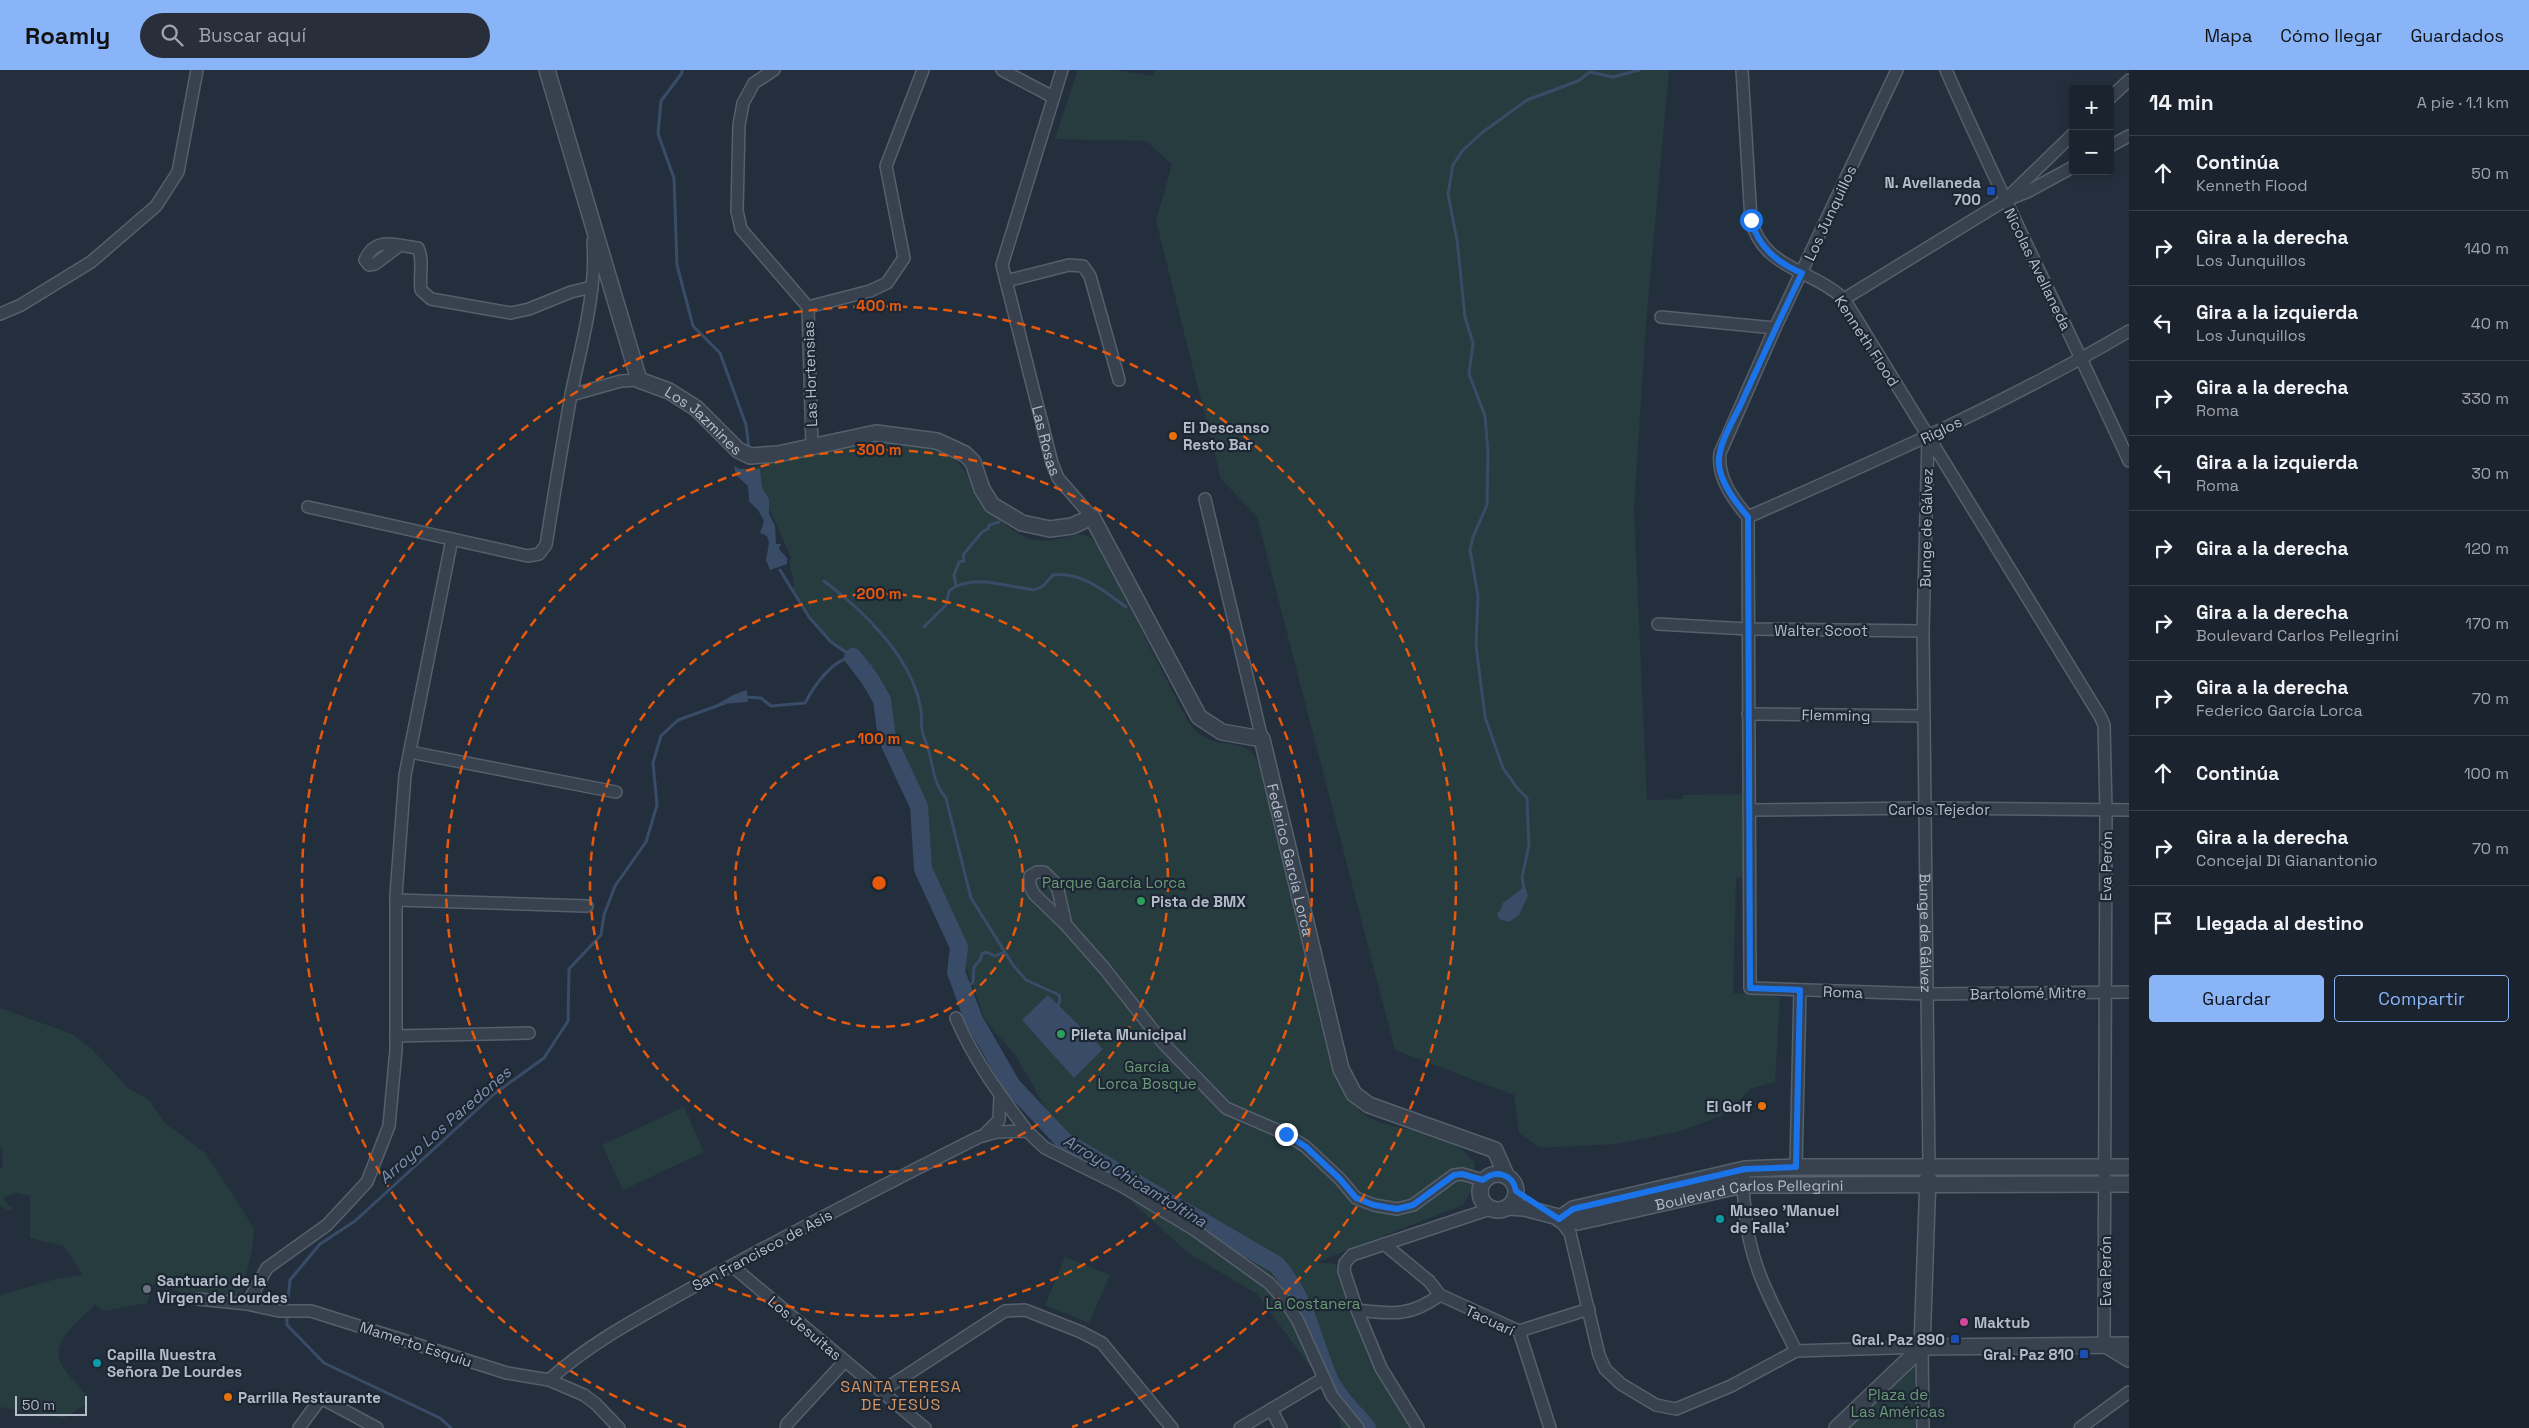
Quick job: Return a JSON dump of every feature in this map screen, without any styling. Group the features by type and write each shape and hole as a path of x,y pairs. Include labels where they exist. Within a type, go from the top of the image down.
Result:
{"street":[{"path":"0,314 21,305 90,262 156,206 178,172 197,70"},
{"path":"547,70 640,380"},
{"name":"Las Hortensias","path":"774,70 754,83 744,103 739,125 737,211 741,229 808,307 812,446"},
{"path":"808,307 862,293 887,283 904,258 886,166 923,70"},
{"path":"1002,70 1053,97"},
{"name":"Las Rosas","path":"1062,70 1002,265 1052,463 1058,478 1092,517 1198,717 1222,732 1262,739"},
{"name":"Kenneth Flood","path":"1742,70 1751,220 1755,235 1767,251 1791,268 1834,290 1844,299 1928,438"},
{"name":"Los Junquillos","path":"1748,517 1734,500 1720,473 1720,453 1775,328 1897,70"},
{"name":"Nicolas Avellaneda","path":"1946,70 2004,201 2082,359 2129,461"},
{"path":"2114,94 2129,80"},
{"path":"2114,144 2129,136"},
{"path":"2004,201 2069,138"},
{"path":"1844,299 2004,201 2027,192 2069,169"},
{"path":"308,507 528,556 539,554 546,545 571,395 586,328 595,264 591,214"},
{"path":"399,246 418,248 422,257 419,274 421,290 431,299 511,313 529,309 571,292 592,287"},
{"path":"1006,281 1069,265 1083,266 1090,276 1119,380"},
{"path":"1661,317 1775,328"},
{"name":"Riglos","path":"1748,517 1928,438 2082,359 2129,331"},
{"name":"Los Jazmines","path":"571,395 621,381 640,380 669,392 696,408 744,454 750,456 778,454 876,433 937,440 965,454 973,462 982,489 992,505 1022,523 1050,529 1072,526 1092,517"},
{"name":"Bunge de Gálvez","path":"1923,1428 1922,1347 1929,1168 1924,716 1928,438"},
{"name":"Eva Perón","path":"1928,438 2104,725 2106,810 2104,1344"},
{"name":"Federico García Lorca","path":"1205,499 1341,1069 1346,1081 1354,1094 1368,1105 1496,1150 1506,1175 1514,1183 1516,1191 1559,1219"},
{"name":"Roma","path":"1748,517 1750,988 1927,994"},
{"path":"247,1304 267,1268 327,1225 367,1182 389,1126 396,1036 396,900 405,775 452,539"},
{"name":"Walter Scoot","path":"1658,624 1748,629 1924,630"},
{"name":"Flemming","path":"1748,714 1924,716"},
{"path":"410,752 616,792"},
{"name":"Carlos Tejedor","path":"1749,810 1925,808 2129,810"},
{"path":"1066,925 1058,890 1054,882 1044,872 1037,872 1030,876 1030,886 1034,894 1066,925 1164,1044 1226,1108 1236,1114 1286,1134 1306,1147 1340,1179 1356,1198 1374,1205 1397,1209 1413,1205 1454,1175 1462,1174 1486,1178 1500,1173 1506,1175"},
{"path":"396,900 588,906"},
{"path":"1796,1167 1800,990"},
{"name":"Bartolomé Mitre","path":"1927,994 2129,992"},
{"path":"956,1018 968,1046 1000,1096 1027,1131 1046,1148 1122,1186 1195,1230 1269,1283 1286,1302 1298,1321 1332,1396 1358,1428"},
{"path":"396,1036 529,1033"},
{"name":"San Francisco de Asis","path":"984,1135 999,1120 1000,1096"},
{"name":"San Francisco de Asis","path":"549,1380 568,1362 611,1334 848,1203 984,1135 997,1132 1027,1131"},
{"name":"Federico García Lorca","path":"1473,1141 1486,1152 1491,1161 1486,1178 1480,1185 1480,1196 1484,1204 1490,1209"},
{"name":"Boulevard Carlos Pellegrini","path":"1559,1219 1573,1209 1745,1169 1796,1167 2129,1167"},
{"path":"1745,1169 1743,1185 1750,1252 1757,1272 1796,1351"},
{"name":"Boulevard Carlos Pellegrini","path":"1559,1219 1578,1222 1743,1185 2129,1184"},
{"path":"1418,1428 1381,1368 1357,1310 1344,1271 1345,1263 1352,1255 1384,1244 1490,1209 1501,1210 1508,1207 1514,1201 1516,1191"},
{"path":"1508,1207 1532,1210 1559,1219 1570,1233 1599,1355 1605,1369 1621,1384 1656,1405 1676,1409 1688,1406 1796,1351 2129,1344"},
{"name":"Tacuarí","path":"1384,1244 1429,1281 1440,1295 1519,1331 1550,1428"},
{"name":"Los Jesuitas","path":"732,1266 925,1428"},
{"path":"1357,1310 1408,1312 1424,1307 1440,1295"},
{"name":"Mamerto Esquiu","path":"198,1299 247,1304 279,1312 311,1311 507,1374 549,1380 584,1395 596,1404 619,1428"},
{"path":"882,1391 1005,1311 1013,1309 1025,1310 1063,1324 1102,1343 1172,1428"},
{"path":"1519,1331 1589,1309"},
{"path":"2104,1344 2129,1359"},
{"path":"1837,1428 1922,1347"},
{"path":"786,1428 787,1424 844,1361"},
{"path":"1240,1428 1324,1378"},
{"path":"2080,1428 2129,1392"},
{"path":"299,1428 321,1398 377,1428"},
{"path":"1271,1409 1281,1428"}],"green space":[{"path":"1078,70 1116,70 1153,76 1155,70 1669,70 1646,323 1634,509 1647,800 1683,799 1683,795 1742,794 1744,877 1736,878 1733,993 1780,997 1775,1082 1750,1089 1727,1114 1677,1132 1616,1144 1540,1148 1519,1133 1514,1095 1395,1050 1257,517 1221,479 1156,221 1172,164 1146,141 1055,139"},
{"name":"Parque García Lorca","path":"878,438 926,446 951,457 968,476 979,497 990,510 1011,529 1025,537 1043,541 1082,535 1088,536 1097,543 1189,723 1206,738 1216,742 1241,746 1256,758 1266,784 1273,813 1271,816 1332,1070 1348,1097 1360,1111 1387,1125 1432,1134 1447,1140 1461,1149 1475,1163 1473,1187 1463,1205 1317,1262 1335,1264 1344,1271 1381,1368 1422,1428 1341,1428 1332,1396 1257,1294 1188,1253 1132,1202 1144,1188 1165,1193 1064,1141 1016,1056 985,1020 959,947 923,869 919,806 887,738 882,700 870,679 851,654 831,642 809,617 793,590 791,557 751,469 766,463"},
{"path":"0,1008 72,1034 92,1049 128,1088 149,1100 164,1122 206,1154 254,1228 252,1250 241,1295 231,1307 213,1306 193,1299 174,1289 160,1278 153,1285 147,1303 103,1311 93,1303 94,1306 68,1332 60,1347 61,1364 86,1395 85,1405 64,1418 0,1407 0,1295 56,1279 83,1275 64,1246 30,1238 30,1196 16,1193 4,1197 6,1203 13,1208 8,1210 0,1206 0,1168 3,1168 0,1145"},
{"path":"684,1107 704,1152 623,1190 602,1145"},
{"path":"1065,1257 1110,1275 1089,1323 1045,1305"},
{"name":"Plaza de Las Américas","path":"1922,1347 1923,1428 1837,1428"}],"water":[{"path":"734,466 739,469 760,469 762,488 769,499 769,514 775,526 776,544 781,544 779,549 787,558 787,564 770,570 766,560 769,543 767,536 760,533 764,521 758,510 749,501 748,486 736,475"},
{"path":"747,690 748,702 712,707 733,695"},
{"path":"1525,886 1528,896 1519,915 1509,922 1499,919 1497,914 1503,903"},
{"path":"962,972 980,1018 965,1024 948,974"},
{"name":"Pileta Municipal","path":"1048,995 1103,1049 1074,1078 1022,1020"}],"waterway":[{"path":"682,70 682,73 661,101 658,134 674,178 677,265 693,326 720,353 746,425 749,449"},
{"path":"1524,889 1522,877 1529,845 1527,798 1517,788 1503,768 1485,717 1476,645 1478,596 1470,550 1473,537 1487,505 1488,452 1485,416 1469,374 1473,343 1465,317 1457,240 1448,194 1453,165 1463,150 1483,132 1527,100 1578,81 1590,72 1613,77 1639,70"},
{"path":"924,627 946,605 949,591 956,586 954,575 959,562 964,561 963,555 982,532 988,529 989,525 999,522"},
{"path":"780,570 809,617 831,642 853,657"},
{"path":"956,586 971,582 988,582 1034,590 1043,586 1053,575 1073,576 1092,584 1126,607"},
{"path":"824,581 855,607 885,638 909,673 921,711 922,732 938,786 946,798 971,898 1013,965 1026,980 1059,995 1060,1001 1057,1007"},
{"name":"Arroyo Los Paredones","path":"745,697 761,698 771,706 805,703 824,674 838,663 853,657"},
{"name":"Arroyo Chicamtoltina","path":"853,657 870,679 882,700 887,738 919,806 923,869 959,947 956,972 974,1020 1012,1086 1064,1141 1277,1265 1296,1293 1302,1306 1332,1386 1367,1428"},
{"name":"Arroyo Chicamtoltina","path":"870,679 868,670 871,666"},
{"name":"Arroyo Los Paredones","path":"287,1308 290,1280 320,1244 355,1221 494,1094 544,1058 568,1021 569,969 601,935 604,915 615,886 646,842 657,805 653,763 661,736 678,720 725,703"},
{"path":"964,990 973,982 974,967 982,954 986,952 995,956 1004,952"},
{"name":"Arroyo Los Paredones","path":"287,1314 287,1325 324,1363 440,1418 451,1428"}],"place":[{"name":"N. Avellaneda 700","path":"1991,191"},
{"name":"El Descanso Resto Bar","path":"1173,436"},
{"name":"Pista de BMX","path":"1141,901"},
{"name":"Pileta Municipal","path":"1061,1034"},
{"name":"El Golf","path":"1762,1106"},
{"name":"Museo 'Manuel de Falla'","path":"1720,1219"},
{"name":"Santuario de la Virgen de Lourdes","path":"147,1289"},
{"name":"Maktub","path":"1964,1322"},
{"name":"Gral. Paz 890","path":"1955,1339"},
{"name":"Gral. Paz 810","path":"2084,1354"},
{"name":"Capilla Nuestra Señora De Lourdes","path":"97,1363"},
{"name":"Parrilla Restaurante","path":"228,1397"}],"district":[{"name":"SANTA TERESA DE JESÚS","path":"901,1395"}],"route":[{"path":"1286,1134 1306,1147 1315,1158 1340,1179 1356,1198 1374,1205 1397,1209 1413,1205 1454,1175 1462,1174 1483,1180 1494,1174 1506,1175 1516,1186 1516,1191 1559,1219 1573,1209 1745,1169 1796,1167 1800,990 1750,988 1748,517 1734,500 1720,473 1718,463 1720,453 1735,417 1802,273 1791,268 1767,251 1755,235 1751,220"}],"park label":[{"name":"García Lorca Bosque","path":"1147,1074"},
{"name":"La Costanera","path":"1313,1303"}]}
